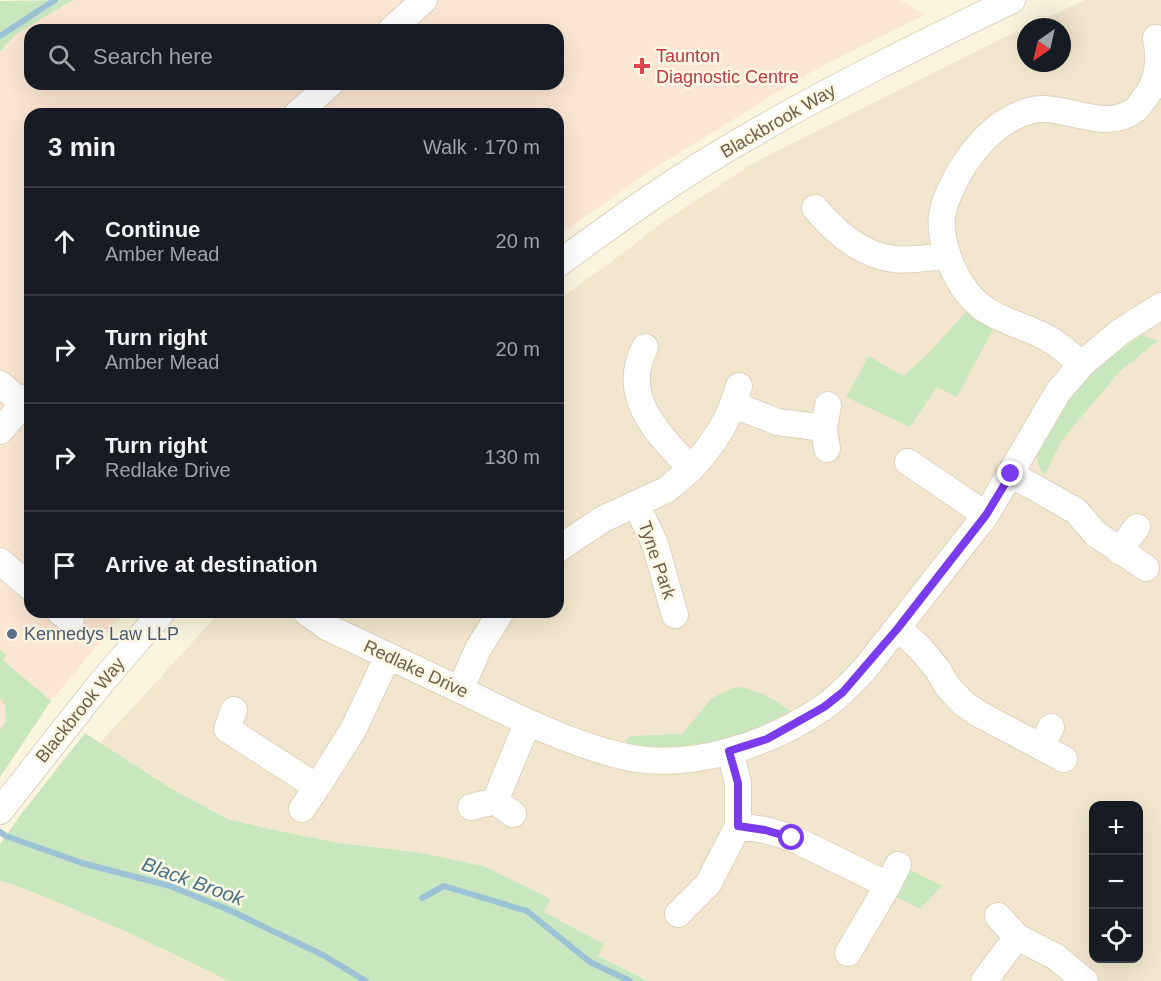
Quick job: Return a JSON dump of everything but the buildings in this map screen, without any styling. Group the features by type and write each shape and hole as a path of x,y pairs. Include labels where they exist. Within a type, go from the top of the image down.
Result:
{"street":[{"path":"398,24 424,0"},
{"name":"Blackbrook Way","path":"564,260 742,140 899,54 1012,0"},
{"path":"1082,364 1050,340 1006,321 983,308 972,298 958,279 946,256 942,216 947,198 967,160 985,138 1004,123 1030,111 1053,110 1092,118 1115,118 1136,110 1150,90 1159,71 1160,53 1156,38"},
{"path":"304,108 323,90"},
{"path":"820,223 878,257 898,260 946,256"},
{"name":"Redlake Drive","path":"314,618 327,627 388,657 528,722 582,745 623,756 658,760 695,758 729,751 767,739 824,707 843,692 864,670 986,515 1058,392 1082,364 1120,332 1160,309"},
{"path":"645,347 638,360 636,374 638,395 646,416 691,469"},
{"path":"0,384 24,398"},
{"name":"Tyne Park","path":"564,545 603,519 666,489 691,469 721,432 736,396 778,422 826,428"},
{"path":"0,431 24,403"},
{"path":"920,463 986,515"},
{"path":"1011,474 1076,511 1096,534 1146,568"},
{"name":"Tyne Park","path":"636,504 655,544 675,615"},
{"path":"1119,551 1137,527"},
{"path":"0,561 24,582"},
{"name":"Blackbrook Way","path":"0,810 101,683 157,618"},
{"path":"460,690 478,649 497,618"},
{"path":"898,628 919,647 938,670 948,687 963,703 979,714 1046,737 1064,759"},
{"path":"302,809 353,730 388,657"},
{"path":"493,807 528,722"},
{"path":"224,727 317,787"},
{"path":"678,914 708,884 738,826 738,783 729,751"},
{"path":"738,826 765,830 792,838 893,875 848,953"},
{"path":"998,916 1017,937 1056,957 1085,981"},
{"path":"984,981 1017,937"}],"shaded area":[{"path":"73,0 900,0 924,15 824,65 781,90 653,169 564,232 564,108 24,108 24,618 120,618 51,701 0,777 0,52 15,35 24,30 24,90 564,90 564,24 33,24"},
{"path":"1085,0 1161,0 1161,981 648,981 598,956 604,944 544,912 550,898 484,866 416,852 339,843 228,819 172,789 101,742 215,618 564,618 564,296 666,220 755,162 1017,31 1017,72 1071,72 1071,18 1046,18"},
{"path":"0,880 134,935 229,981 0,981"}],"green space":[{"path":"73,0 33,24 24,24 24,30 15,35 0,52 0,1"},
{"path":"967,310 993,329 957,397 937,387 910,427 846,397 869,356 903,376 928,354"},
{"path":"1141,335 1158,341 1121,370 1062,440 1044,476 1037,462 1038,445 1066,399 1096,368"},
{"path":"0,650 6,655 3,660 51,701 0,777 0,730 6,721 5,706 0,698"},
{"path":"735,687 765,695 791,712 750,731 691,747 657,748 624,745 625,740 631,736 682,734 712,698"},
{"path":"85,733 172,789 228,819 339,843 416,852 484,866 551,899 544,912 604,944 598,956 648,981 229,981 134,935 0,880 0,844"},
{"path":"908,869 942,886 920,909 895,896"}],"waterway":[{"path":"0,36 55,0"},
{"name":"Black Brook","path":"0,832 82,863 170,886 229,910 323,955 366,981"},
{"path":"422,898 444,886 527,911 590,962 630,981"}],"place":[{"name":"Taunton Diagnostic Centre","path":"642,66"},
{"name":"Kennedys Law LLP","path":"12,634"}],"route":[{"path":"792,838 765,830 738,826 738,783 729,751 767,739 824,707 843,692 898,628 986,515 1011,474"}]}
